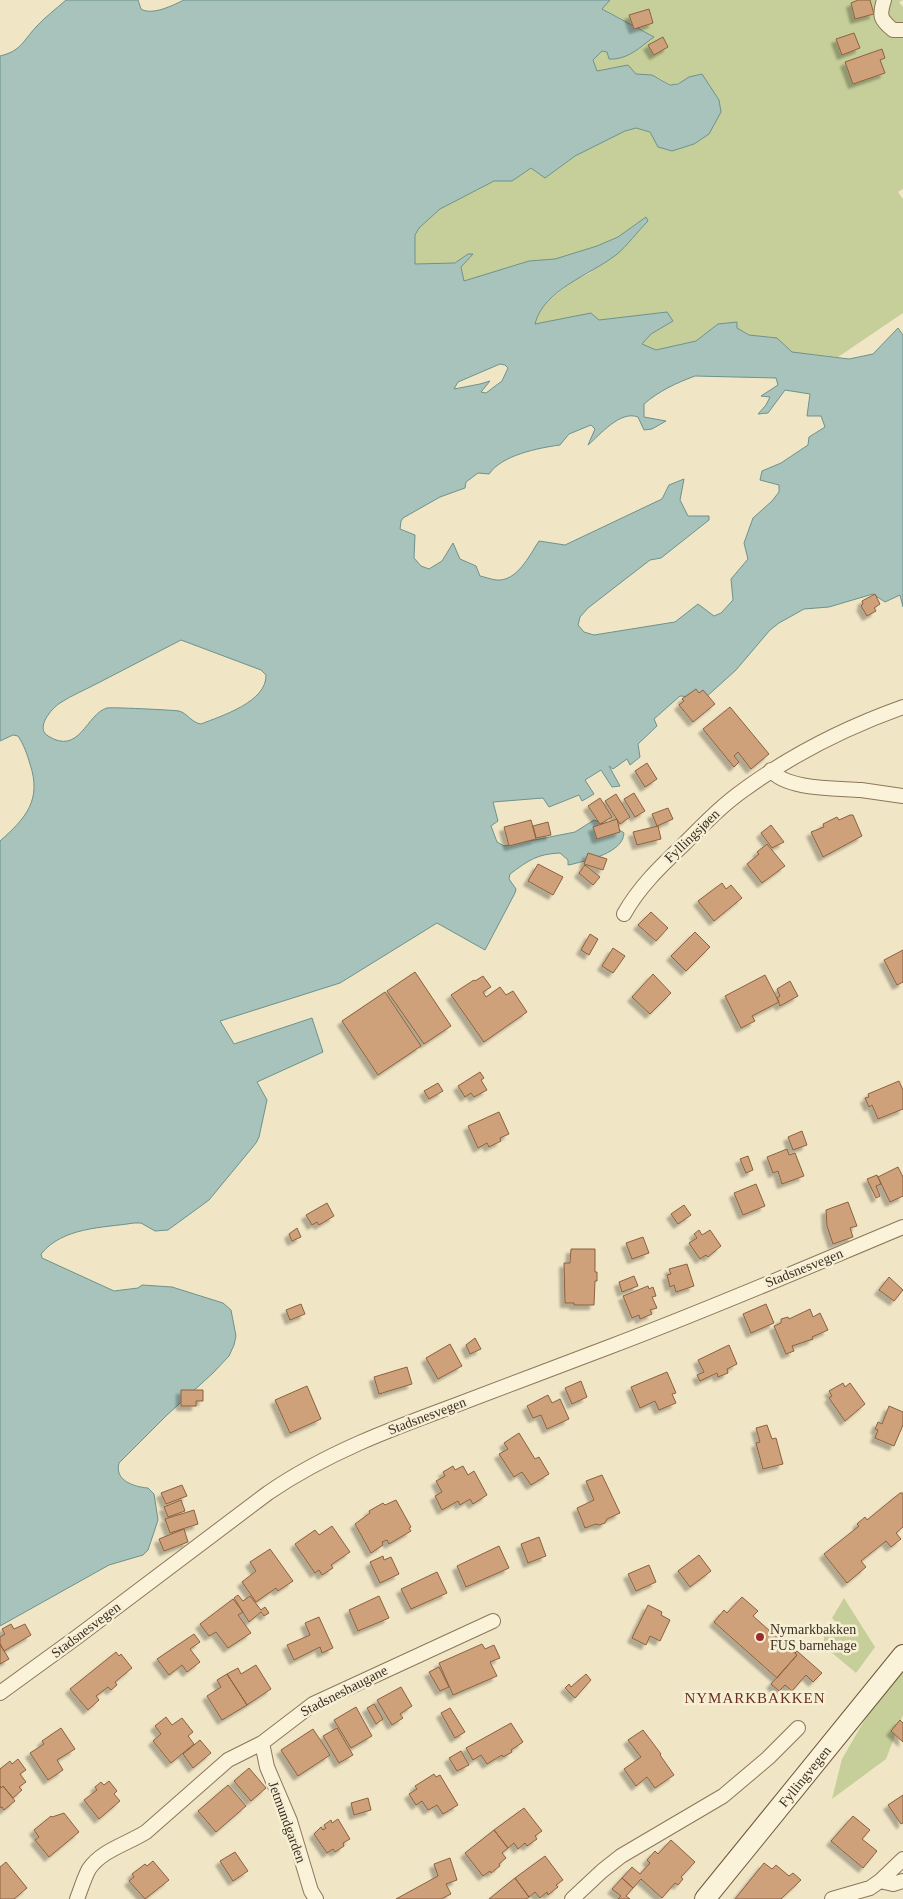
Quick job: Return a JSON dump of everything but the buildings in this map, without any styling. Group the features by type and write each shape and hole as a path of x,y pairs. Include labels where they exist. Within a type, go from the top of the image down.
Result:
{"street":[{"path":"884,0 880,12 883,22 893,30 903,30"},
{"name":"Fyllingsjøen","path":"624,914 644,884 710,818 744,790 772,770 844,731 903,707"},
{"path":"772,770 775,775 786,781 815,787 903,796"},
{"name":"Stadsnesvegen","path":"0,1693 268,1493 338,1452 390,1429 619,1343 903,1227"},
{"name":"Stadsneshaugane","path":"77,1899 90,1869 98,1860 108,1852 146,1832 228,1760 262,1743 313,1704 493,1621"},
{"name":"Fyllingvegen","path":"705,1899 903,1655"},
{"path":"572,1899 621,1856 722,1796 768,1758 798,1728"},
{"name":"Jetmundgarden","path":"262,1743 267,1766 290,1821 311,1891 316,1899"},
{"path":"832,1899 863,1891 880,1881 903,1859"},
{"path":"880,1881 893,1884 903,1881"}],"green space":[{"path":"610,0 903,0 899,2 903,7 903,189 898,192 903,199 903,313 838,357 792,352 776,338 749,335 737,328 737,322 718,324 696,341 656,350 642,344 651,334 673,321 667,312 598,320 591,313 535,324 537,314 548,301 573,281 590,273 646,217 618,237 597,246 555,259 529,261 464,282 461,267 472,255 468,254 455,263 415,264 415,235 419,228 440,209 494,181 512,181 531,168 545,178 575,156 625,131 636,128 650,132 658,147 689,77 677,84 670,84 652,75 636,74 628,66 597,71 593,59 602,51 607,52 654,37 601,8"},
{"path":"844,1598 875,1647 856,1673 824,1646 824,1632 827,1627 843,1630 832,1618"},
{"path":"903,1663 903,1715 886,1759 832,1799 842,1759 890,1676"}],"water":[{"path":"66,0 138,0 141,9 157,11 184,0 610,0 602,9 654,37 628,55 616,59 609,59 607,52 602,51 593,60 597,71 628,65 636,74 652,75 670,85 678,84 689,77 702,74 719,100 721,112 709,134 694,144 672,151 658,147 650,132 636,128 625,131 575,156 545,178 531,168 512,181 494,181 440,209 419,228 415,235 415,264 455,263 468,254 473,254 461,267 464,281 529,261 555,259 597,246 618,237 646,217 648,221 616,255 557,292 540,312 535,324 591,313 599,320 667,312 673,321 651,334 642,344 656,350 696,341 718,324 737,322 737,328 749,335 777,338 792,352 849,359 873,354 898,328 903,335 903,607 900,595 885,602 873,594 829,607 804,609 770,630 736,670 705,698 680,696 654,719 657,726 638,744 640,757 630,765 627,759 613,769 609,766 620,786 612,787 601,770 585,780 594,794 582,801 579,795 549,807 543,798 493,802 498,821 491,826 497,842 504,846 575,832 594,820 624,833 618,846 595,858 568,865 568,860 560,853 539,856 528,861 510,874 509,879 516,889 515,893 485,950 437,923 340,983 220,1021 234,1044 312,1018 323,1052 257,1082 267,1100 256,1143 209,1200 168,1230 155,1231 141,1223 134,1223 84,1230 60,1238 41,1254 42,1258 114,1291 138,1288 142,1285 172,1287 223,1303 231,1310 236,1336 234,1345 229,1356 213,1373 119,1463 118,1469 123,1479 137,1486 148,1488 154,1494 158,1520 148,1550 143,1555 109,1565 0,1626 0,841 24,816 33,798 34,788 29,760 18,736 13,735 0,741 0,56 13,51 21,45 39,23","holes":["500,364 508,368 502,381 486,393 481,392 490,381 454,389 458,382","695,376 776,378 778,385 761,396 770,397 758,414 768,413 785,390 810,394 807,416 821,416 825,427 809,437 808,445 781,463 762,471 760,480 779,485 779,492 753,518 744,543 748,559 731,579 733,600 721,613 714,616 698,604 675,622 594,635 584,632 578,625 580,617 588,608 650,560 661,558 709,520 709,516 688,516 680,500 684,479 669,485 662,499 565,545 539,541 522,567 503,580 480,576 476,566 460,559 453,543 442,561 429,569 421,566 414,558 415,535 400,529 403,518 440,497 465,488 466,482 478,473 489,474 502,462 521,453 560,445 569,434 591,425 595,429 588,445 617,420 624,417 638,417 644,430 652,429 666,421 644,417 644,404 674,385","181,640 261,670 266,675 264,685 251,700 231,712 201,724 179,711 107,708 93,718 75,738 68,741 59,741 44,733 44,724 52,710 60,703"]}],"place":[{"name":"Nymarkbakken FUS barnehage","path":"760,1637"}],"district":[{"name":"NYMARKBAKKEN","path":"755,1698"}]}
